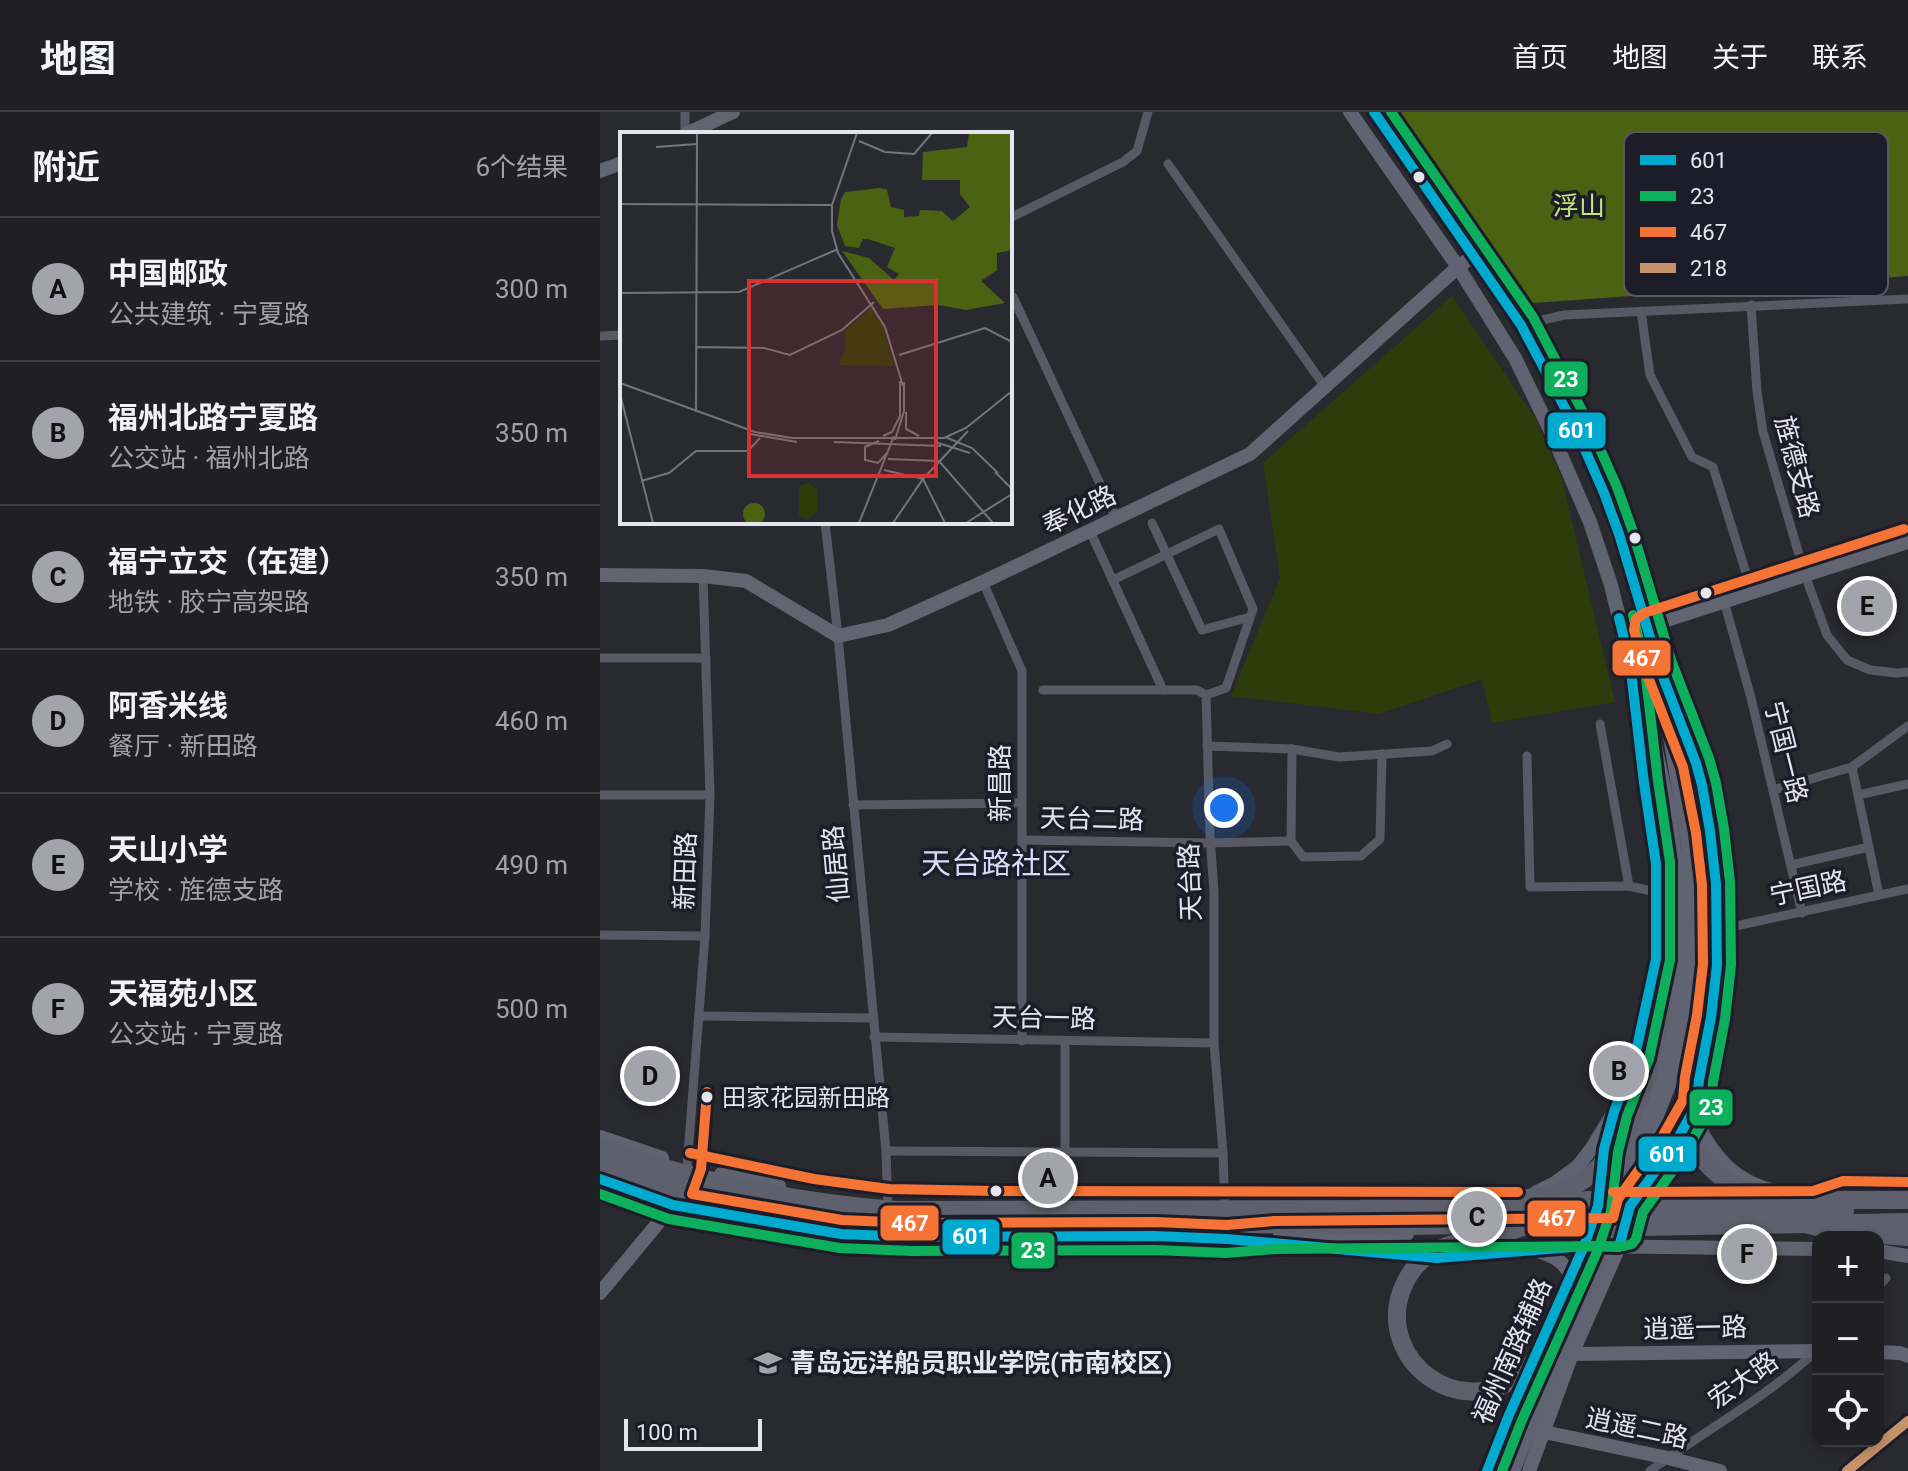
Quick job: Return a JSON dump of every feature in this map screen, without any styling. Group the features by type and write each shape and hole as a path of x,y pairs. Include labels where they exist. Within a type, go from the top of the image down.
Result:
{"highway":[{"path":"1693,800 1705,873 1707,943 1699,1026 1686,1084 1686,1115 1694,1145 1710,1169 1728,1182 1753,1192 1813,1202"},
{"path":"1216,1208 1293,1199 1519,1199 1569,1189 1598,1169 1623,1137 1636,1110 1661,1019 1669,909 1658,808"},
{"path":"600,1147 732,1187 833,1205 897,1210 1908,1211"},
{"path":"600,1164 730,1203 803,1217 896,1225 1531,1224 1640,1227 1908,1222"},
{"path":"1501,1211 1588,1200 1908,1200"},
{"path":"1531,1224 1451,1245 1428,1255 1410,1272 1398,1300 1397,1325 1405,1351 1423,1373 1450,1388 1465,1392 1501,1386 1516,1378 1537,1356 1568,1302"},
{"path":"1805,1224 1834,1231 1908,1237"}],"main road":[{"path":"1350,112 1458,267 1515,358 1590,522 1607,573 1630,663 1652,828 1656,959 1629,1081 1633,1090 1682,1105 1697,1104"},
{"path":"1374,112 1521,325 1575,427 1604,493 1630,567 1658,664 1688,845 1693,944 1680,1043 1513,1471"},
{"path":"1630,663 1647,708 1680,887 1677,991 1663,1084"},
{"path":"1658,664 1702,785 1716,884 1717,965 1697,1104 1702,1132 1721,1162 1742,1180 1813,1202"},
{"path":"1674,703 1693,800"},
{"path":"1636,705 1658,808"},
{"path":"1480,1206 1538,1192 1577,1167 1614,1112 1631,1066"},
{"path":"600,1137 687,1167 812,1193 888,1203 1216,1208 1480,1206 1611,1218 1888,1232 1908,1237"},
{"path":"600,1179 673,1205 841,1234 1155,1236 1227,1239 1437,1258 1535,1250 1587,1239 1630,1206 1813,1202 1844,1195"},
{"path":"1500,1471 1568,1302 1611,1218"},
{"path":"1227,1239 1274,1235 1587,1239 1619,1247 1812,1249"},
{"path":"1884,1252 1908,1256"}],"street":[{"path":"685,112 686,132"},
{"path":"690,132 733,112"},
{"path":"1012,217 1123,162 1137,151 1148,112"},
{"path":"600,171 620,164"},
{"path":"1168,164 1325,387"},
{"name":"奉化路","path":"838,636 888,625 1250,454 1474,255"},
{"path":"1013,297 1116,518"},
{"path":"1521,325 1564,315 1908,299"},
{"name":"旌德支路","path":"1751,305 1763,432 1805,575 1827,635 1847,660 1870,670 1908,672"},
{"path":"1641,311 1650,375 1692,457 1713,467 1752,592"},
{"path":"600,336 620,335"},
{"path":"1152,523 1202,630 1250,617"},
{"name":"仙居路","path":"825,524 886,1151 889,1236"},
{"path":"1043,690 1197,690 1206,695 1226,688 1253,609 1219,529 1113,580"},
{"path":"1090,531 1163,690"},
{"path":"1648,626 1908,542"},
{"path":"600,575 703,576 746,581 838,636"},
{"name":"新田路","path":"673,1205 687,1167 705,936 710,795 703,576"},
{"name":"新昌路","path":"983,582 1022,671 1022,1041"},
{"name":"宁国一路","path":"1724,601 1751,698 1802,913"},
{"path":"600,658 706,658"},
{"name":"天台路","path":"1206,695 1214,892 1214,1043 1223,1153 1216,1208 1227,1239"},
{"path":"1600,724 1629,886"},
{"path":"1773,790 1852,767 1908,726"},
{"path":"1207,746 1292,749 1339,757 1432,751 1447,744"},
{"path":"1292,749 1291,841 1303,857 1361,856 1380,839 1382,754"},
{"path":"1527,756 1530,887 1629,886 1656,892"},
{"path":"1852,767 1879,895"},
{"path":"1858,795 1908,784"},
{"path":"600,795 710,795"},
{"name":"天台二路","path":"853,805 1022,803"},
{"name":"天台二路","path":"1022,840 1291,841"},
{"path":"1791,865 1869,847"},
{"name":"宁国路","path":"1717,930 1908,889"},
{"path":"600,935 705,936"},
{"path":"699,1016 872,1018"},
{"name":"天台一路","path":"874,1037 1214,1043"},
{"path":"1065,1041 1065,1153"},
{"path":"1630,1206 1673,1147 1697,1104"},
{"path":"1611,1218 1604,1149 1614,1112"},
{"path":"886,1151 1223,1153"},
{"path":"1790,1195 1908,1200"},
{"path":"600,1293 673,1205"},
{"name":"福州南路辅路","path":"1487,1471 1587,1239 1630,1206"},
{"name":"福州南路辅路","path":"1529,1471 1572,1354 1619,1247 1611,1218"},
{"path":"1535,1250 1558,1260 1566,1266 1571,1276"},
{"name":"逍遥一路","path":"1572,1354 1812,1350"},
{"path":"1884,1352 1908,1356"},
{"name":"宏大路","path":"1650,1471 1755,1400 1812,1354"},
{"path":"1847,1471 1908,1421"},
{"name":"逍遥二路","path":"1544,1432 1720,1471"}],"green space":[{"name":"浮山","path":"1397,112 1908,112 1908,276 1888,277 1888,132 1624,132 1624,296 1630,296 1533,303"},
{"path":"1452,296 1535,418 1561,476 1615,702 1492,723 1482,679 1379,714 1231,696 1280,578 1263,463"}],"transit line":[{"name":"601","path":"600,1179 673,1205 841,1234 912,1237 1155,1236 1227,1239 1437,1258 1584,1246 1619,1247 1630,1206 1673,1147 1697,1104 1717,965 1716,884 1702,785 1658,664 1619,534 1575,427 1521,325 1374,112"},
{"name":"23","path":"600,1194 669,1219 840,1248 1226,1253 1275,1249 1624,1246 1636,1239 1643,1212 1684,1155 1711,1107 1731,965 1730,882 1716,783 1671,660 1632,529 1587,420 1533,317 1391,112"},
{"name":"467","path":"707,1092 701,1169 692,1194 842,1220 1227,1225 1274,1221 1613,1218 1618,1199 1661,1139 1683,1100 1703,964 1702,885 1696,833 1683,767 1645,669 1634,630 1636,619 1644,613 1904,529"},
{"name":"23","path":"1502,1471 1597,1252 1611,1211 1618,1152 1627,1116 1649,1059 1670,960 1670,862 1644,661 1633,615"},
{"name":"601","path":"1487,1471 1584,1246 1598,1206 1604,1149 1635,1056 1656,959 1656,864 1630,663 1619,618"},
{"name":"467","path":"690,1153 814,1179 889,1189 1518,1192"},
{"name":"467","path":"1613,1192 1813,1191 1843,1181 1908,1182"},
{"name":"218","path":"1847,1471 1908,1421"}],"place":[{"name":"天山小学","path":"1867,606"},
{"name":"福州北路宁夏路","path":"1619,1071"},
{"name":"阿香米线","path":"650,1076"},
{"name":"田家花园新田路","path":"707,1097"},
{"name":"中国邮政","path":"1048,1178"},
{"name":"福宁立交（在建）","path":"1477,1217"},
{"name":"天福苑小区","path":"1747,1254"},
{"name":"青岛远洋船员职业学院(市南校区)","path":"768,1363"}],"district":[{"name":"天台路社区","path":"996,864"}]}
